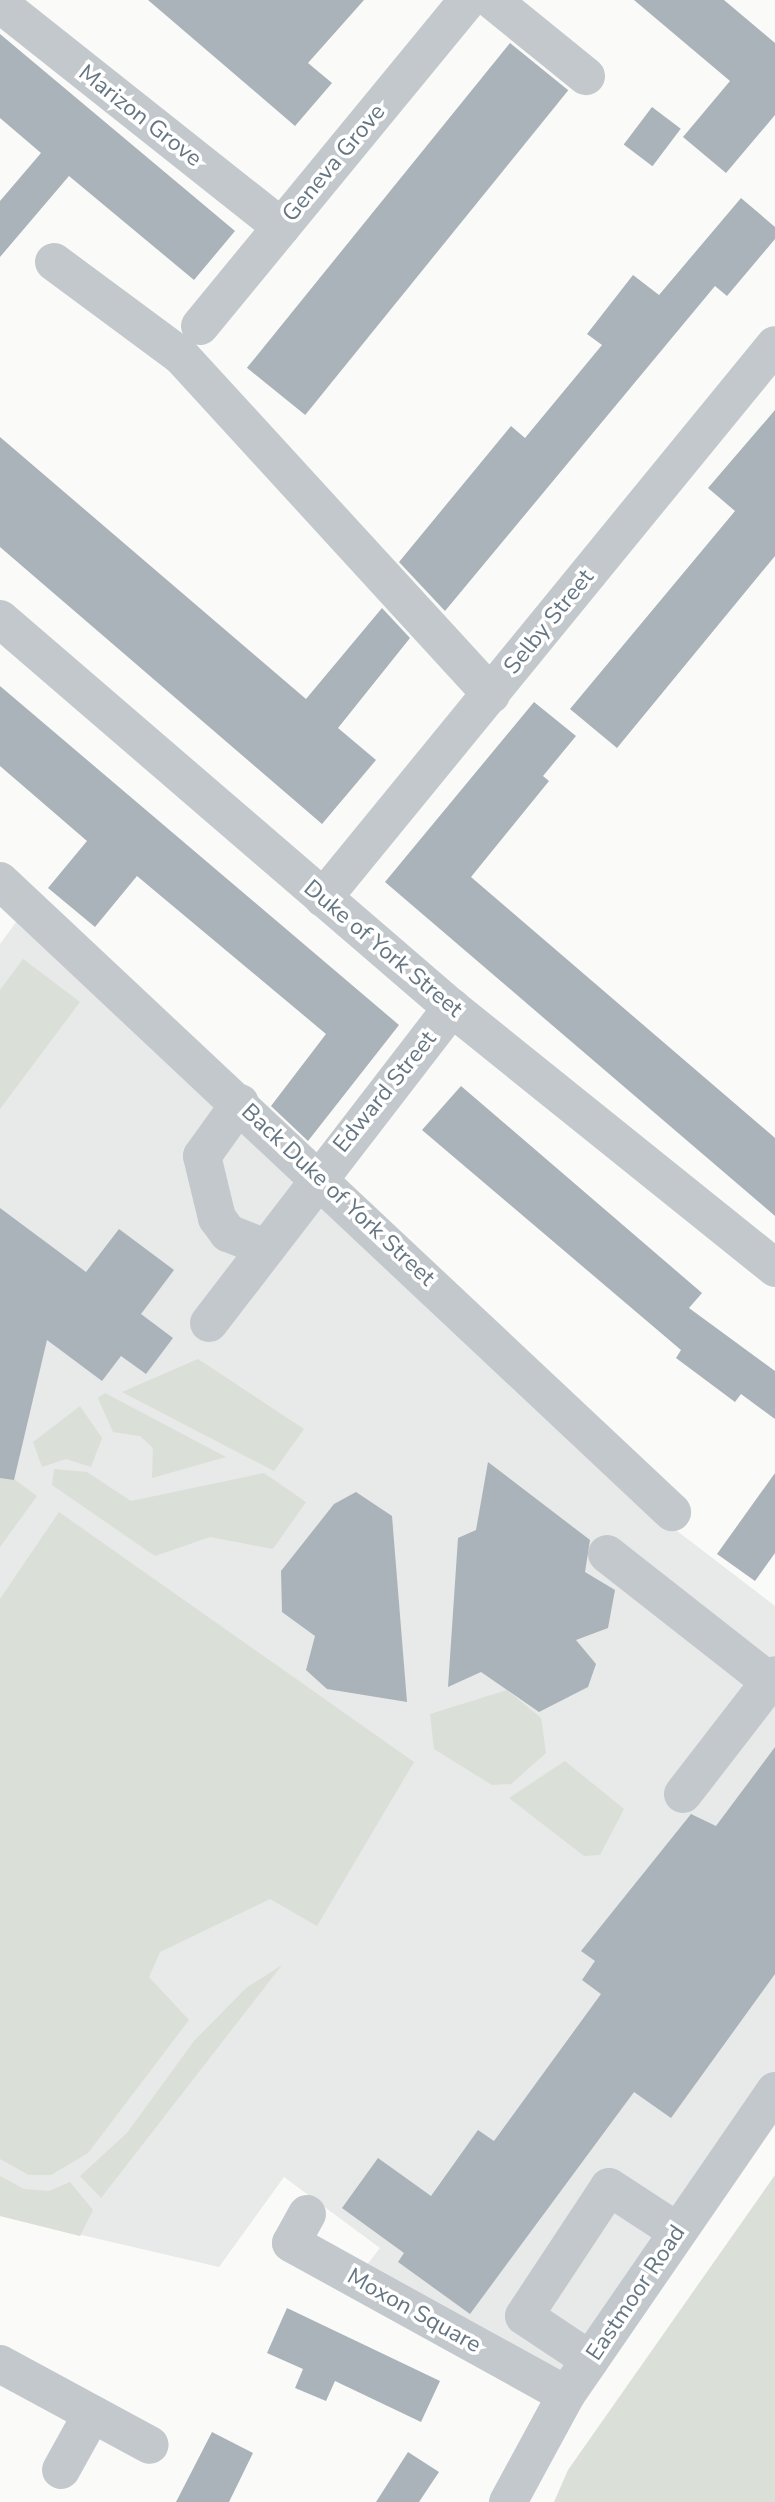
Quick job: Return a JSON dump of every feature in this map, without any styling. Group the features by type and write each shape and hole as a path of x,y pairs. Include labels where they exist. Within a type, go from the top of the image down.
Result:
{"street":[{"name":"Geneva Grove","path":"200,326 468,0"},
{"path":"492,0 586,76"},
{"name":"Marizon Grove","path":"0,4 281,227"},
{"path":"54,262 181,356 491,694"},
{"name":"Selby Street","path":"323,898 775,345"},
{"name":"Duke of York Street","path":"0,619 452,1008 775,1268"},
{"name":"Back Duke of York Street","path":"0,881 318,1175 672,1512"},
{"name":"Edward Street","path":"209,1323 318,1175 452,1008"},
{"path":"240,1102 202,1156 204,1168 217,1218 228,1233 265,1248"},
{"path":"607,1554 772,1679 683,1794"},
{"name":"Eastmoor Road","path":"508,2502 566,2395 775,2091"},
{"path":"590,2360 524,2316 609,2187 678,2232"},
{"name":"Moxon Square","path":"307,2214 291,2243 566,2395"},
{"path":"1,2368 150,2445"},
{"path":"61,2470 92,2414"}],"shaded area":[{"path":"28,906 668,1524 775,1606 775,2091 566,2395 366,2266 380,2248 284,2177 219,2267 0,2216 0,944"},
{"path":"23,959 80,1002 0,1109 0,990"},
{"path":"198,1359 304,1429 274,1471 122,1392"},
{"path":"105,1393 226,1457 152,1478 153,1448 140,1436 113,1432 98,1398"},
{"path":"80,1406 102,1438 91,1467 66,1459 42,1467 33,1442"},
{"path":"0,1469 37,1496 0,1547"},
{"path":"54,1469 87,1472 131,1501 264,1473 306,1502 273,1549 210,1537 155,1556 52,1485"},
{"path":"59,1512 414,1762 317,1926 270,1899 160,1952 149,1977 189,2020 88,2153 51,2175 29,2175 0,2159 0,1599"},
{"path":"507,1690 541,1718 546,1753 511,1784 492,1785 434,1749 430,1714"},
{"path":"565,1761 624,1809 600,1855 584,1856 509,1798"},
{"path":"282,1965 101,2198 80,2176 127,2133 194,2041 246,1988"},
{"path":"775,2175 775,2502 554,2502 568,2470"},
{"path":"0,2176 24,2189 49,2191 70,2182 93,2210 80,2236 0,2216"}],"building":[{"path":"148,0 364,0 308,63 332,83 295,126"},
{"path":"634,0 724,0 775,43 775,115 726,173 683,137 730,81"},
{"path":"0,34 235,231 194,280 69,176 0,257 0,201 41,153 0,118"},
{"path":"510,43 568,90 305,415 247,368"},
{"path":"652,107 681,129 652,166 624,145"},
{"path":"741,198 775,227 775,239 727,296 715,286 445,611 399,562 511,426 525,438 602,345 587,334 633,275 659,295"},
{"path":"775,410 775,556 617,748 570,709 735,511 708,488"},
{"path":"0,437 306,699 382,608 410,638 338,728 376,760 322,824 0,547"},
{"path":"0,686 399,1025 308,1141 271,1106 326,1034 137,876 95,927 48,888 87,841 0,766"},
{"path":"534,702 576,736 543,776 549,781 471,877 775,1138 775,1216 385,882"},
{"path":"461,1086 702,1293 689,1308 775,1371 775,1419 741,1394 735,1402 676,1358 681,1350 422,1130"},
{"path":"0,1208 86,1272 119,1229 174,1270 141,1314 173,1338 146,1374 121,1356 102,1381 47,1340 14,1480 0,1478"},
{"path":"488,1462 590,1540 585,1572 615,1590 608,1628 576,1640 596,1664 588,1687 539,1712 481,1672 448,1687 458,1538 476,1530"},
{"path":"775,1473 775,1553 755,1581 717,1554"},
{"path":"356,1492 392,1516 407,1702 327,1689 306,1670 315,1636 282,1612 281,1571 334,1504"},
{"path":"775,1747 775,1974 671,2118 634,2092 470,2314 398,2262 404,2253 342,2208 378,2158 431,2196 478,2130 494,2141 601,1994 582,1980 595,1961 581,1951 691,1814 716,1826"},
{"path":"287,2308 440,2381 421,2422 335,2381 326,2401 295,2388 303,2369 267,2353"},
{"path":"212,2432 253,2453 229,2502 176,2502"},
{"path":"408,2452 439,2472 419,2502 376,2502"}]}
